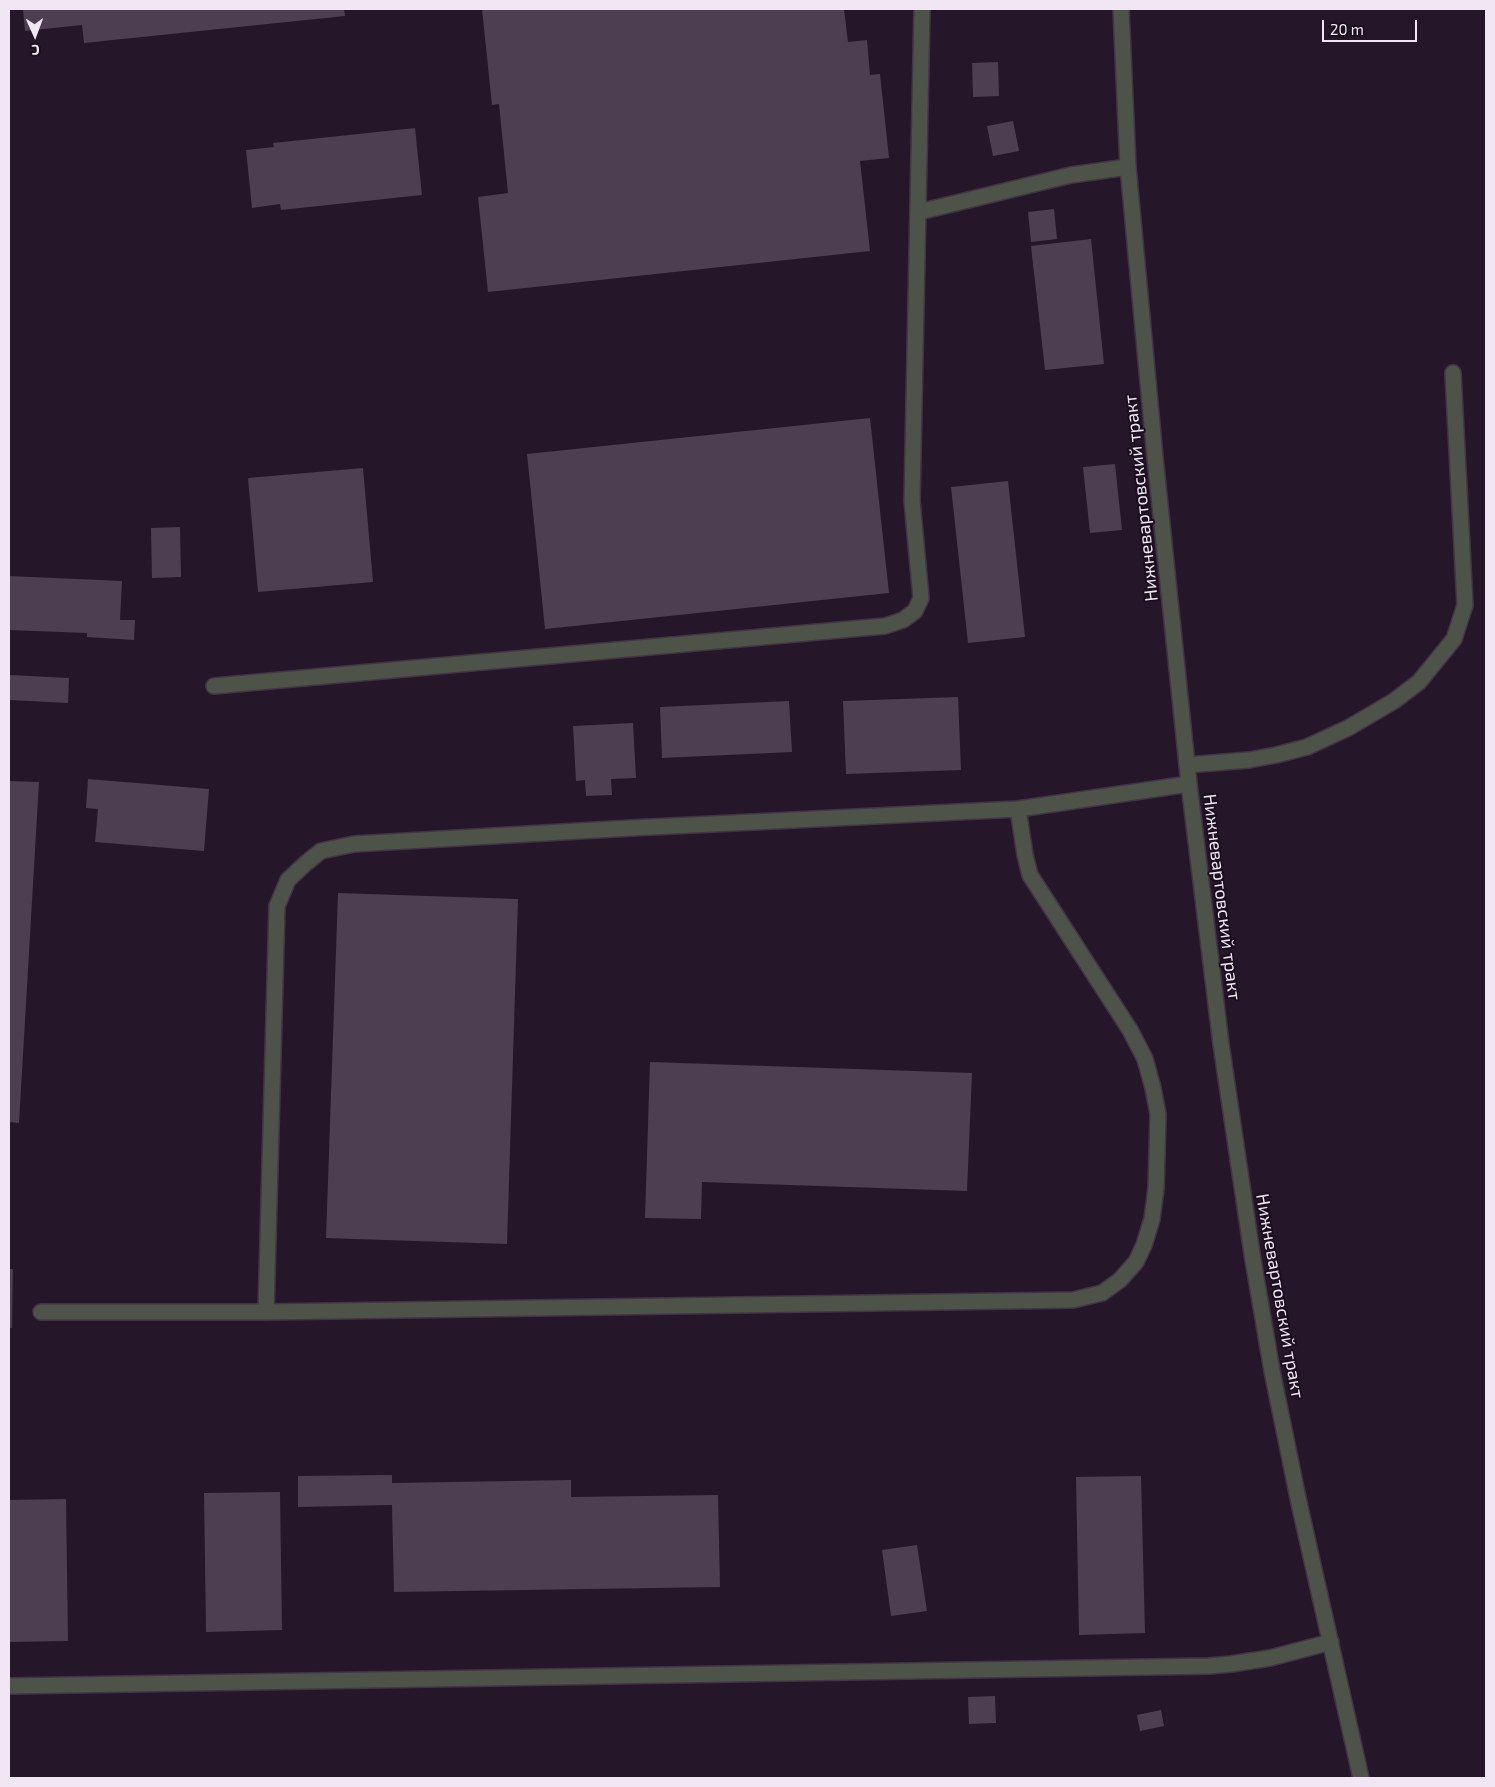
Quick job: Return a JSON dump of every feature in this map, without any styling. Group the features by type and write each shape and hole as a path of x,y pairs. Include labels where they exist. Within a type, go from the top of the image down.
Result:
{"street":[{"path":"214,686 885,626 903,620 915,611 921,598 912,501 922,9"},
{"name":"Нижневартовский тракт","path":"1121,9 1128,167 1154,456 1189,784 1221,1044 1252,1254 1272,1371 1361,1778"},
{"path":"919,212 1071,175 1128,167"},
{"path":"1187,764 1249,760 1276,755 1307,746 1348,728 1394,701 1419,682 1454,639 1465,605 1454,374"},
{"path":"266,1312 277,906 288,880 321,851 354,844 621,828 1018,809 1189,784"},
{"path":"42,1312 266,1312 1073,1300 1102,1293 1120,1280 1136,1262 1144,1245 1152,1219 1156,1188 1158,1114 1145,1059 1130,1030 1030,875 1018,809"},
{"path":"9,1686 1209,1666 1270,1658 1331,1642"}],"building":[{"path":"23,9 344,9 345,16 84,43 82,25 25,31"},
{"path":"482,9 844,9 848,42 867,40 870,75 880,74 889,158 860,161 870,251 488,292 478,197 508,193 499,104 492,105"},
{"path":"998,62 999,96 973,97 972,63"},
{"path":"1013,121 1019,151 993,156 987,126"},
{"path":"415,128 422,195 281,210 280,204 252,208 246,150 274,147 273,143"},
{"path":"1054,209 1057,239 1031,242 1028,212"},
{"path":"1091,239 1104,364 1045,370 1031,246"},
{"path":"870,418 889,593 545,629 527,454"},
{"path":"1115,464 1122,530 1090,533 1083,467"},
{"path":"363,468 373,582 258,592 248,478"},
{"path":"1008,481 1025,637 968,643 951,487"},
{"path":"180,527 181,577 152,578 151,528"},
{"path":"9,576 122,581 120,620 135,620 134,640 87,637 87,633 9,630"},
{"path":"10,675 69,678 68,703 9,700"},
{"path":"958,697 961,770 846,774 843,701"},
{"path":"789,701 792,752 662,758 660,707"},
{"path":"633,723 636,778 611,779 612,795 586,796 585,780 576,781 573,726"},
{"path":"88,779 209,789 204,851 95,842 98,809 86,808"},
{"path":"9,781 39,782 19,1123 9,1122"},
{"path":"338,893 518,899 507,1244 326,1238"},
{"path":"650,1062 972,1073 967,1191 702,1182 701,1219 645,1218"},
{"path":"9,1269 13,1269 12,1328 9,1328"},
{"path":"392,1475 392,1483 571,1480 571,1497 718,1495 720,1587 394,1592 392,1505 298,1507 298,1476"},
{"path":"1141,1476 1145,1633 1079,1635 1076,1477"},
{"path":"280,1492 282,1630 206,1632 204,1493"},
{"path":"66,1499 68,1641 9,1642 9,1500"},
{"path":"917,1545 927,1611 891,1616 882,1550"},
{"path":"995,1696 996,1723 969,1724 968,1697"},
{"path":"1161,1710 1164,1726 1140,1731 1137,1715"}]}
